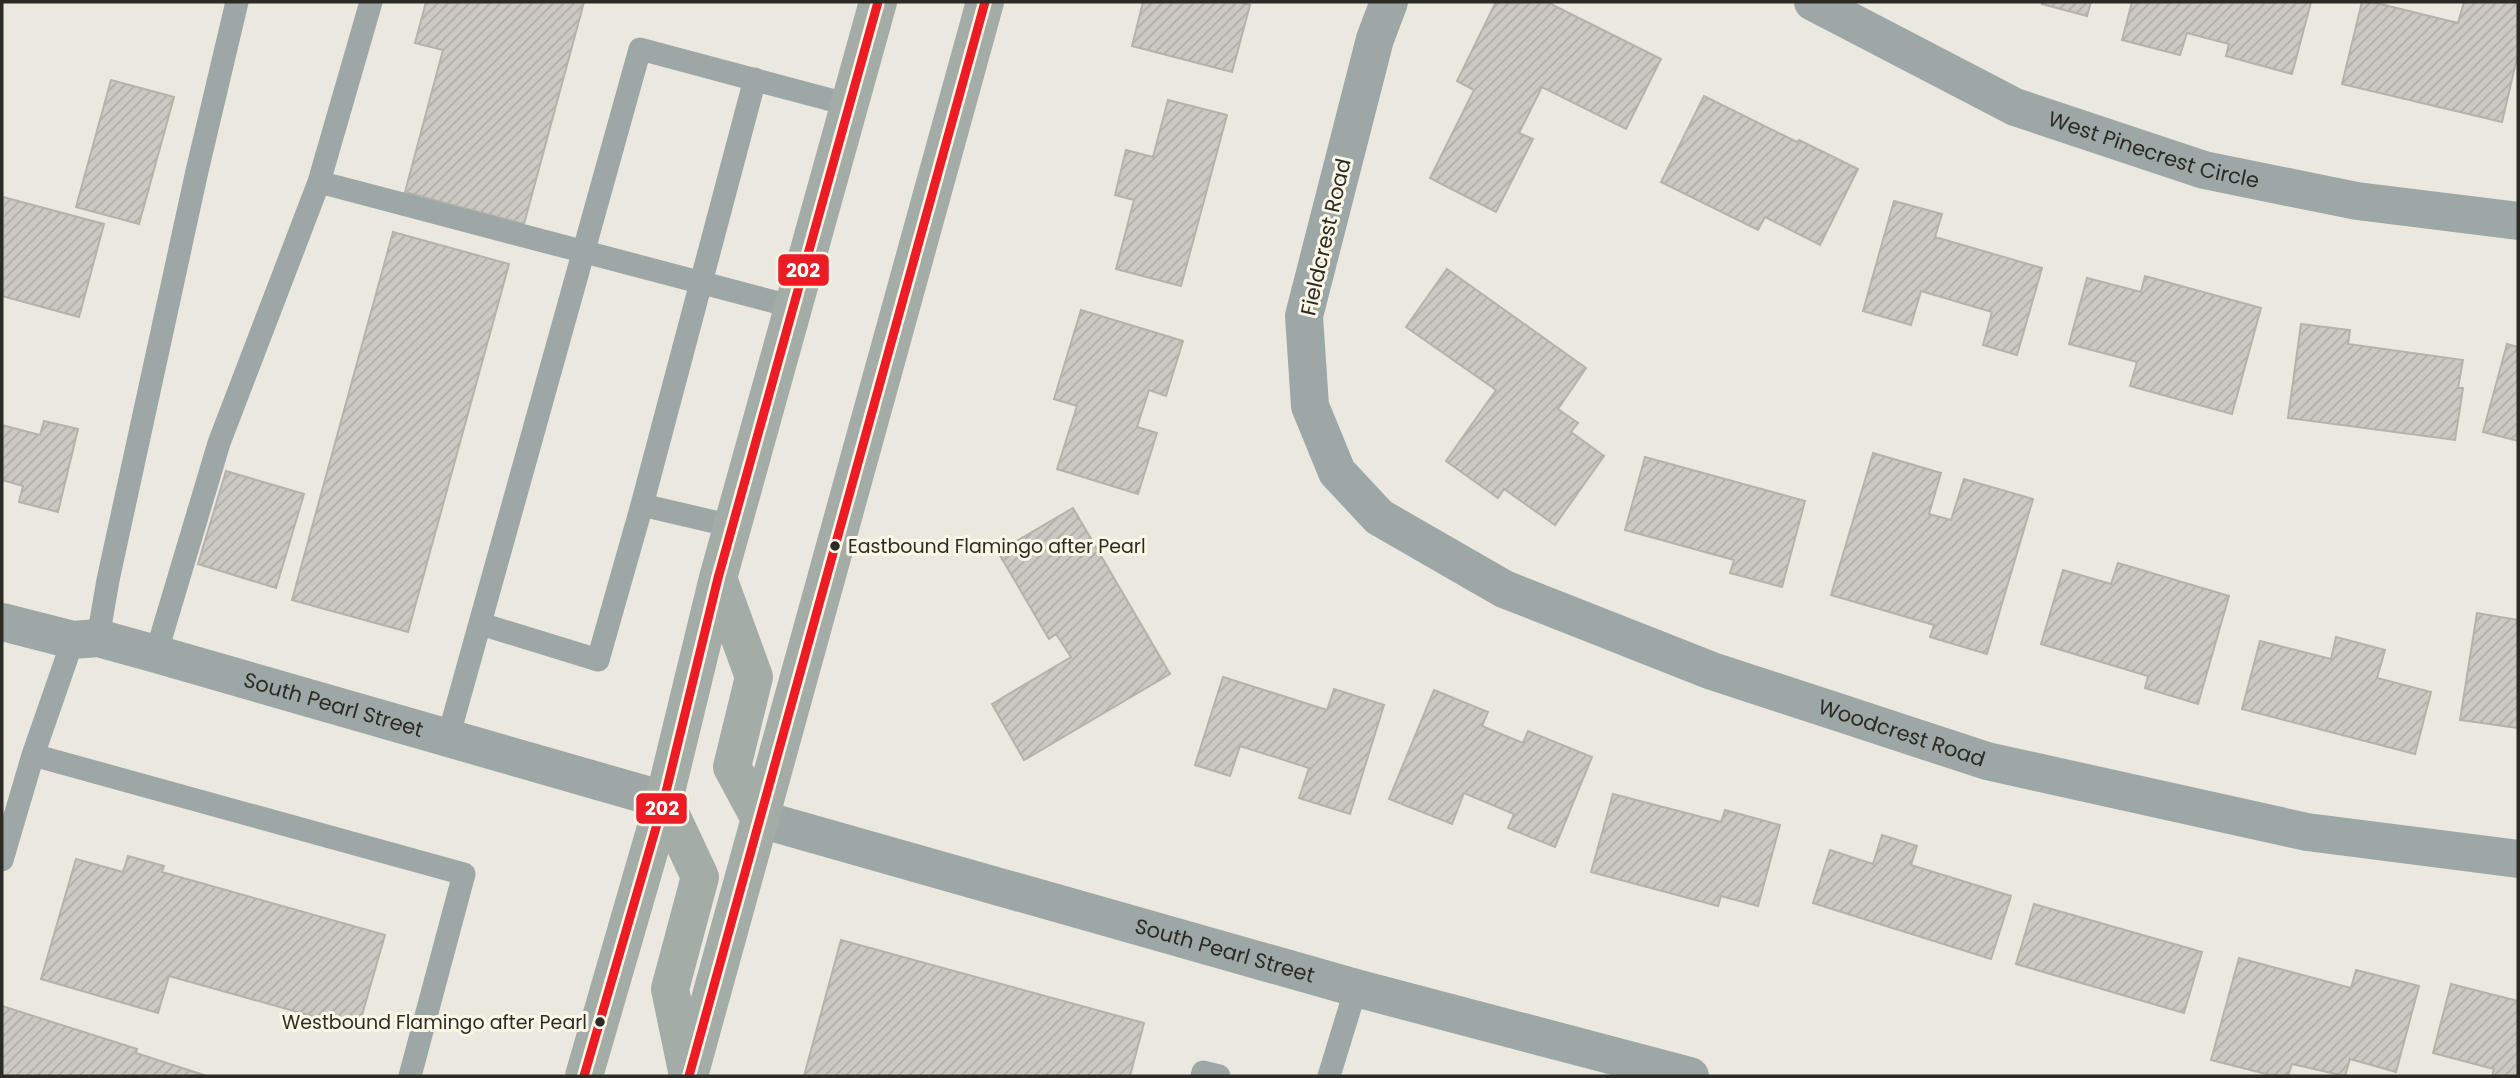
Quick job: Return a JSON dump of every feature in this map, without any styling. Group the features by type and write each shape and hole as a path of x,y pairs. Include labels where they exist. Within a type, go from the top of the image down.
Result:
{"main road":[{"path":"584,1076 664,800 718,578 878,2"},
{"path":"689,1076 985,2"},
{"path":"718,578 754,677 732,767 760,819"},
{"path":"664,800 700,877 670,989 689,1076"}],"street":[{"name":"Fieldcrest Road","path":"1337,472 1310,406 1304,316 1375,39 1389,2"},
{"name":"West Pinecrest Circle","path":"1813,2 2015,107 2204,170 2357,201 2518,220"},
{"name":"Woodcrest Road","path":"1337,472 1379,517 1504,589 1712,671 1987,761 2307,832 2518,859"},
{"name":"South Pearl Street","path":"2,622 156,654 664,800"},
{"name":"South Pearl Street","path":"760,819 1356,988 1630,1069 1690,1076"}],"lane":[{"path":"2,860 33,754 86,639 108,580 237,2"},
{"path":"156,654 219,443 319,182 371,2"},
{"path":"449,738 640,49 850,105"},
{"path":"481,624 598,660 702,284 755,79"},
{"path":"319,182 794,307"},
{"path":"642,505 732,526"},
{"path":"33,754 464,874 410,1076"},
{"path":"1329,1076 1356,988"},
{"path":"1202,1076 1203,1072 1219,1076"}],"building":[{"path":"426,2 584,2 524,224 405,192 443,50 415,43"},
{"path":"1143,2 1240,2 1250,5 1232,72 1132,46"},
{"path":"1496,2 1547,2 1661,59 1626,129 1542,87 1519,133 1533,139 1496,212 1430,178 1474,90 1457,81"},
{"path":"2091,2 2087,16 2042,4"},
{"path":"2132,2 2311,2 2292,74 2226,56 2229,44 2187,33 2180,55 2122,40"},
{"path":"2362,2 2372,2 2458,23 2464,2 2518,2 2518,54 2502,122 2342,84"},
{"path":"111,80 174,97 139,224 76,207"},
{"path":"1704,96 1858,169 1820,245 1765,217 1758,230 1661,182"},
{"path":"1168,100 1227,115 1181,286 1116,269 1134,200 1115,195 1126,150 1153,157"},
{"path":"3,197 104,224 79,317 2,296"},
{"path":"1894,201 1942,214 1935,237 2042,268 2017,355 1983,345 1992,312 1921,291 1911,325 1863,311"},
{"path":"393,232 509,264 408,632 292,600"},
{"path":"1447,269 1586,368 1558,409 1578,423 1571,432 1604,456 1555,525 1504,489 1498,498 1446,461 1496,390 1406,327"},
{"path":"2145,276 2261,308 2232,414 2130,386 2137,362 2069,344 2087,278 2141,292"},
{"path":"1081,310 1183,341 1166,396 1149,390 1137,427 1157,433 1138,494 1057,469 1077,406 1054,399"},
{"path":"2301,324 2350,330 2348,344 2463,360 2458,388 2463,388 2455,440 2288,418"},
{"path":"2507,344 2518,347 2518,441 2483,432"},
{"path":"44,421 78,429 58,512 19,502 23,486 2,480 2,425 40,435"},
{"path":"1873,453 1941,473 1929,514 1951,520 1964,479 2033,499 1987,654 1930,637 1934,625 1831,595"},
{"path":"1645,457 1805,501 1782,587 1730,573 1734,560 1625,530"},
{"path":"226,471 304,494 276,588 198,564"},
{"path":"1073,508 1170,674 1024,760 992,704 1071,657 1056,634 1049,639 998,552"},
{"path":"2118,563 2229,596 2198,704 2145,688 2148,676 2041,644 2063,570 2111,584"},
{"path":"2477,613 2518,620 2518,728 2460,720"},
{"path":"2336,637 2385,650 2377,678 2431,692 2415,754 2242,709 2260,641 2331,659"},
{"path":"1223,677 1327,710 1334,689 1384,705 1350,814 1299,798 1309,768 1240,746 1230,776 1195,765"},
{"path":"1434,690 1488,712 1482,726 1523,743 1528,731 1592,757 1555,847 1508,828 1514,814 1464,793 1452,824 1389,799"},
{"path":"1613,794 1721,822 1725,810 1780,825 1758,906 1721,896 1718,906 1591,872"},
{"path":"1882,835 1917,846 1911,865 2011,896 1991,959 1813,903 1830,850 1873,864"},
{"path":"128,856 164,866 162,872 385,935 358,1029 169,976 158,1013 41,979 76,859 123,872"},
{"path":"2034,904 2202,952 2184,1013 2016,964"},
{"path":"841,940 1144,1023 1130,1076 804,1076"},
{"path":"2239,958 2351,988 2356,970 2419,986 2396,1072 2350,1059 2345,1076 2292,1064 2288,1076 2274,1076 2211,1060"},
{"path":"2451,984 2518,1001 2518,1076 2492,1076 2494,1069 2433,1053"},
{"path":"2,1006 137,1049 136,1053 207,1076 2,1076"}],"transit line":[{"name":"202","path":"584,1076 664,800 718,578 878,2"},
{"name":"202","path":"689,1076 985,2"}],"place":[{"name":"Eastbound Flamingo after Pearl","path":"835,546"},
{"name":"Westbound Flamingo after Pearl","path":"600,1022"}]}
